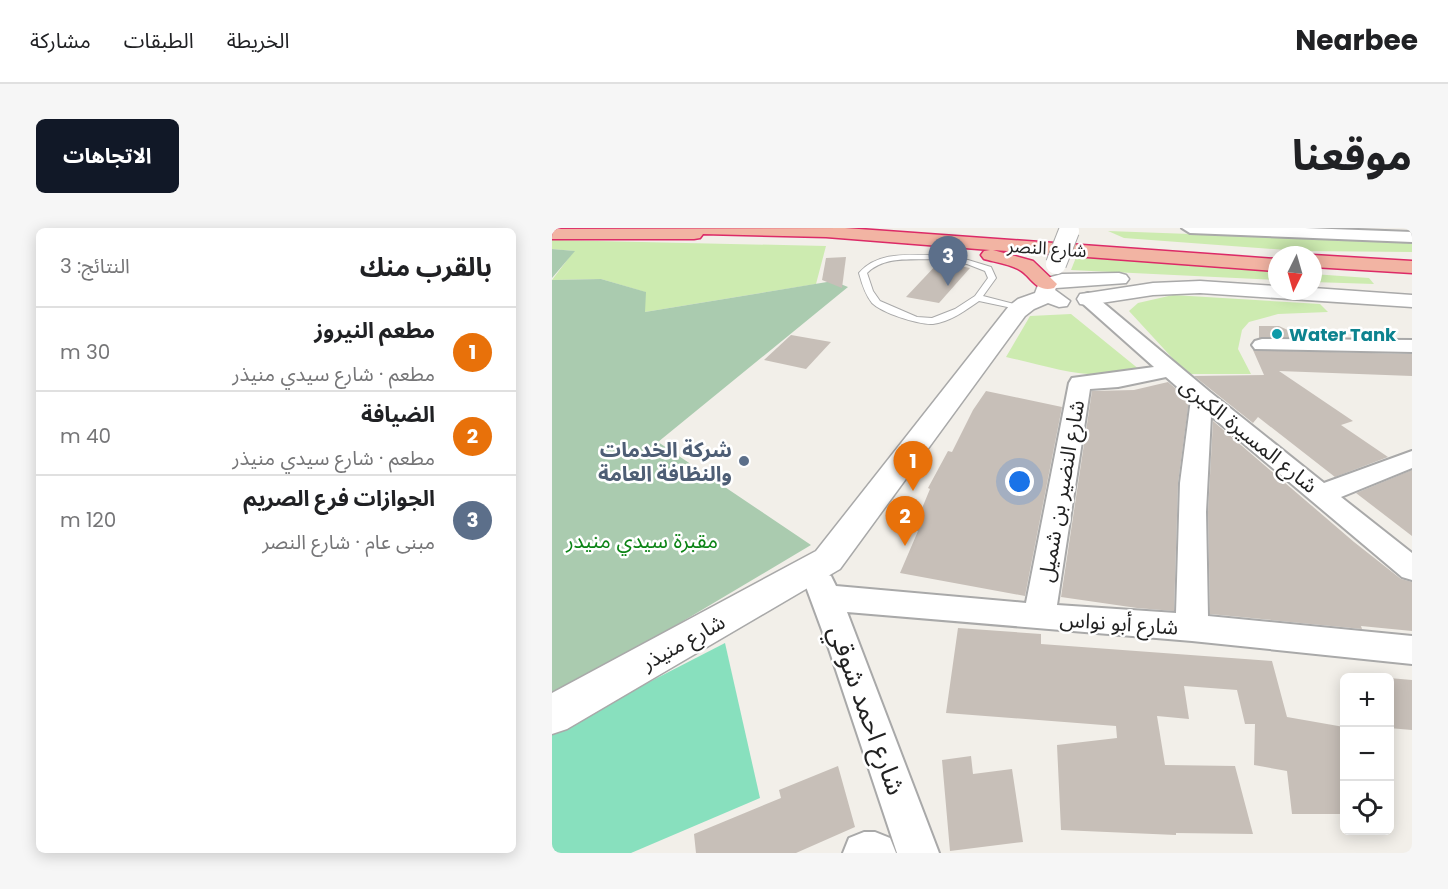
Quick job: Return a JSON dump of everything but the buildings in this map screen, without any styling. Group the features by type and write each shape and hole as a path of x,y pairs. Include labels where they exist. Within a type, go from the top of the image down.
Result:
{"highway":[{"name":"شارع النصر","path":"672,228 826,232 1268,264"},
{"name":"شارع النصر","path":"880,228 1268,257"},
{"path":"552,234 691,234 803,239 946,250 1013,260 1063,284"},
{"path":"1322,262 1412,271"},
{"path":"1322,267 1412,271"}],"street":[{"path":"1190,228 1412,237"},
{"path":"1063,284 1070,230"},
{"path":"1022,307 1063,284 1111,279 1268,287"},
{"path":"1063,284 1153,289 1200,287 1412,301"},
{"name":"شارع المسيرة الكبرى","path":"1063,284 1412,568"},
{"path":"1322,288 1412,293"},
{"name":"شارع منيذر","path":"552,715 819,583 828,560 978,360 1022,307"},
{"path":"1262,345 1412,346"},
{"name":"شارع النضير بن شميل","path":"1039,617 1080,383 1118,380 1170,370"},
{"path":"1192,628 1190,519 1197,429 1202,397"},
{"path":"1322,494 1412,459"},
{"name":"شارع أبو نواس","path":"819,583 1039,617 1192,628 1412,650"},
{"name":"شارع احمد شوقي","path":"819,583 846,649 918,853"},
{"path":"864,853 875,853"}],"lane":[{"path":"978,298 992,278 988,269 968,262 932,257 905,258 876,263 868,266 863,273 868,291 877,303 915,320 933,321 958,311 978,298 1022,307"}],"green space":[{"path":"1108,231 1412,242 1412,252 1322,251 1322,246 1268,246 1268,249 1124,238"},
{"path":"552,240 826,246 816,284 645,312 645,292 601,279 552,280 574,251 552,249"},
{"path":"552,249 575,251 552,278"},
{"path":"1077,255 1268,270 1268,280 1071,270"},
{"path":"1322,275 1369,278 1374,284 1322,282"},
{"name":"مقبرة سيدي منيدر","path":"601,279 646,292 645,312 833,281 848,287 658,442 811,545 552,699 552,280"},
{"path":"1173,295 1320,304 1328,312 1278,314 1249,322 1242,330 1238,349 1251,374 1187,374 1129,311 1138,303"},
{"path":"1071,314 1140,370 1104,375 1088,374 1006,357 1030,316"},
{"path":"725,643 760,798 631,853 552,853 552,732"}],"place":[{"name":"الجوازات فرع الصريم","path":"948,286"},
{"name":"Water Tank","path":"1277,334"},
{"name":"شركة الخدمات والنظافة العامة","path":"744,461"},
{"name":"مطعم النيروز","path":"913,491"},
{"name":"الضيافة","path":"905,546"}]}
